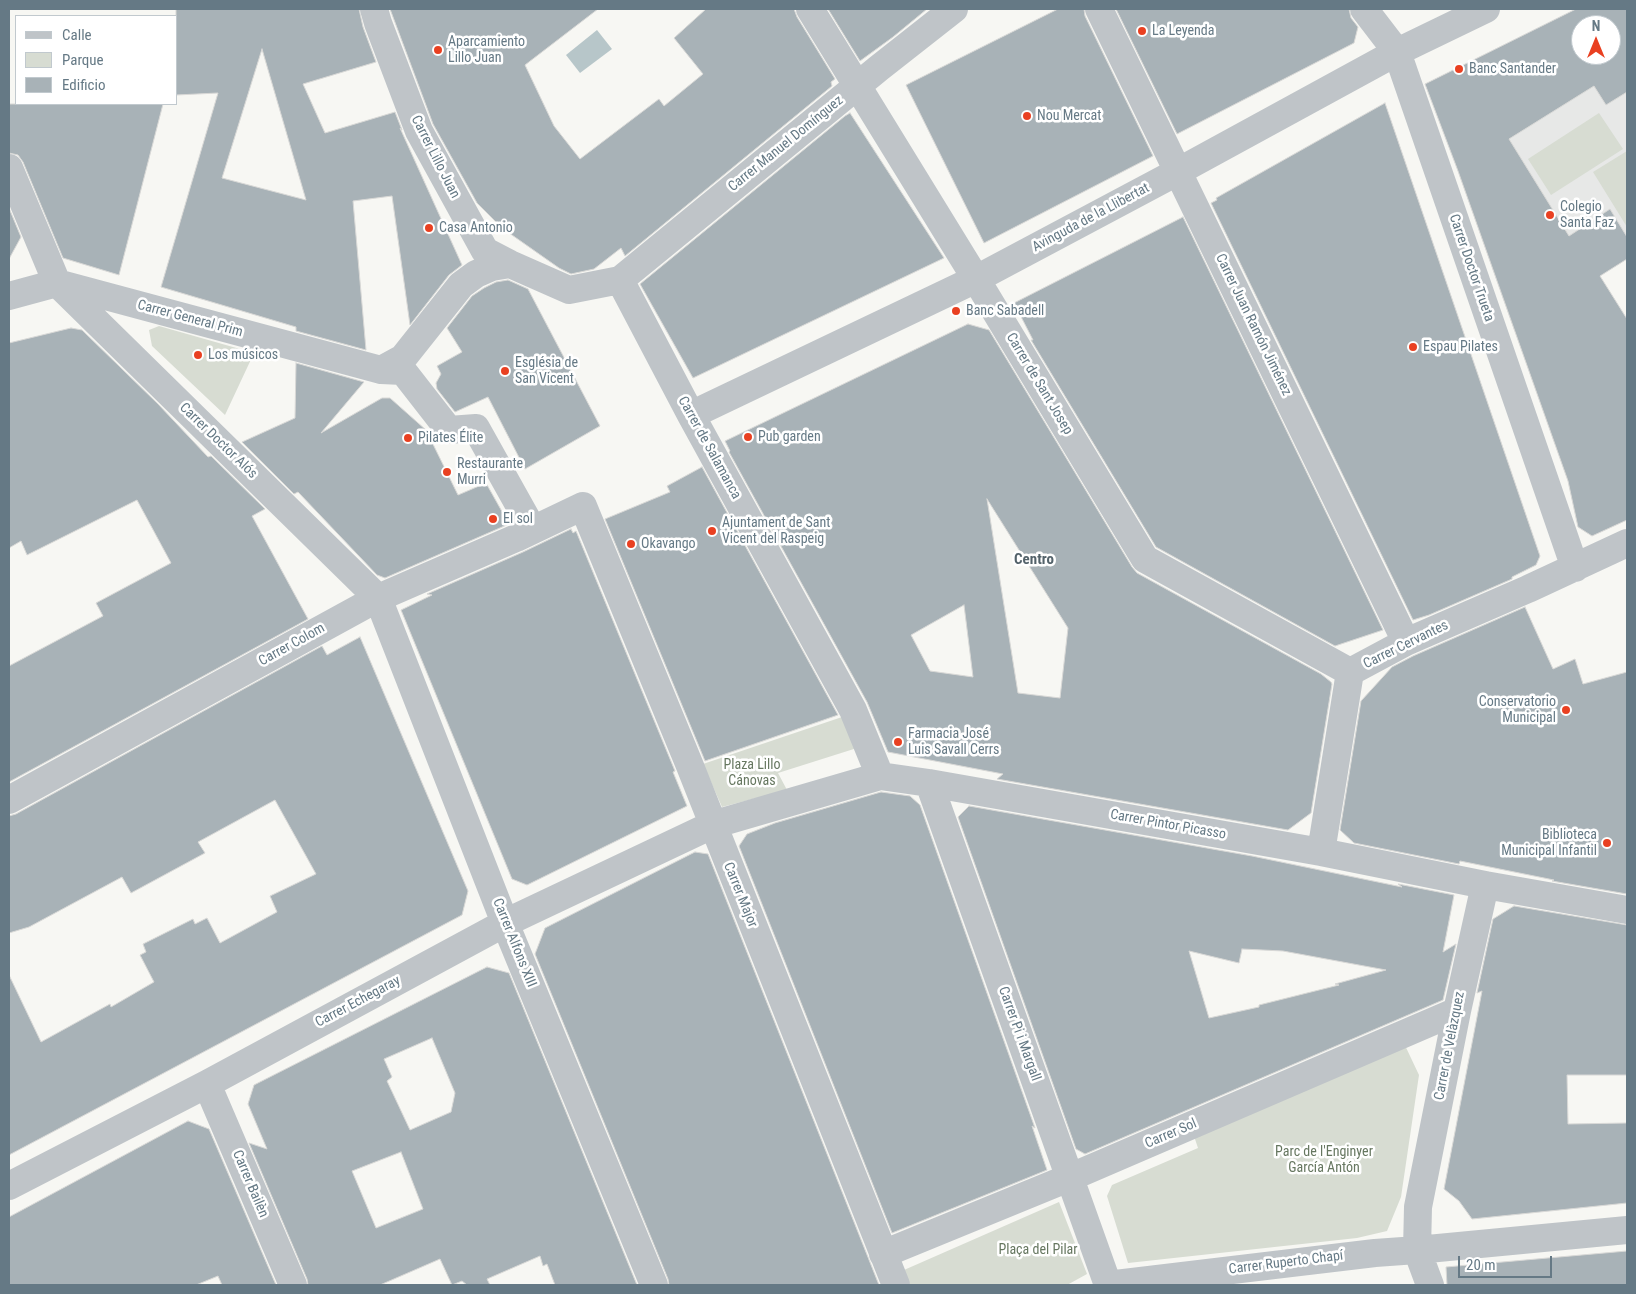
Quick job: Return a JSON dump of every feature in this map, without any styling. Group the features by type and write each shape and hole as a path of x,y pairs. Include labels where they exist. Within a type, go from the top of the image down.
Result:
{"street":[{"name":"Carrer Lillo Juan","path":"374,9 419,131 485,251 569,290 620,280"},
{"name":"Carrer de Sant Josep","path":"810,9 1145,559 1350,672"},
{"name":"Carrer Manuel Domínguez","path":"620,280 954,9"},
{"name":"Carrer Juan Ramón Jiménez","path":"1100,9 1406,642"},
{"name":"Carrer Doctor Trueta","path":"1364,9 1397,52 1575,568"},
{"name":"Avinguda de la Llibertat","path":"691,415 976,279 1397,52 1486,9"},
{"path":"9,168 57,284 9,296"},
{"path":"381,370 404,358 460,285 476,274 492,267 510,264"},
{"name":"Carrer de Salamanca","path":"620,280 691,415 853,710 880,776"},
{"name":"Carrer General Prim","path":"57,284 381,370 403,371 449,430 476,428 533,530"},
{"name":"Carrer Doctor Alós","path":"57,284 378,598"},
{"name":"Carrer Colom","path":"9,800 378,598 583,506"},
{"name":"Carrer Major","path":"583,506 690,766 896,1285"},
{"name":"Carrer Cervantes","path":"1321,852 1350,672 1406,642 1575,568 1627,543"},
{"name":"Carrer Alfons XIII","path":"378,598 505,922 654,1285"},
{"name":"Carrer Pintor Picasso","path":"712,825 880,776 1321,852 1485,885 1627,910"},
{"name":"Carrer Pi i Margall","path":"929,783 1108,1285"},
{"name":"Carrer Echegaray","path":"9,1186 207,1084 505,922 712,825"},
{"name":"Carrer de Velàzquez","path":"1417,1250 1418,1207 1457,1011 1485,885"},
{"name":"Carrer Sol","path":"883,1254 1070,1177 1457,1011"},
{"name":"Carrer Bailèn","path":"207,1084 293,1285"},
{"name":"Carrer Ruperto Chapí","path":"1108,1285 1375,1252 1480,1245 1627,1230"},
{"path":"1417,1250 1430,1285"}],"shaded area":[{"path":"597,30 612,49 580,73 566,55"},
{"name":"Colegio Santa Faz","path":"1627,65 1627,259 1514,330 1458,171"}],"green space":[{"path":"1599,113 1623,149 1551,195 1528,159"},
{"path":"1627,151 1627,227 1593,172"},
{"path":"159,326 254,353 225,415 152,346 149,330"},
{"name":"Plaza Lillo Cánovas","path":"842,717 857,748 778,773 787,790 722,807 703,764"},
{"name":"Parc de l'Enginyer García Antón","path":"1402,1039 1419,1075 1401,1197 1387,1231 1357,1238 1128,1263 1107,1196 1112,1185 1198,1148 1192,1130"},
{"name":"Plaça del Pilar","path":"1059,1202 1087,1274 1067,1285 910,1285 904,1270"}],"building":[{"path":"176,9 359,9 363,27 376,62 303,84 325,133 395,112 402,130 400,128 462,265 449,275 410,325 392,196 353,201 366,350 296,331 296,327 161,287 218,93 178,95 178,15 176,15","holes":["262,49 306,200 222,178"]},
{"path":"390,9 598,9 525,65 554,126 580,159 659,99 664,106 703,74 674,38 706,9 794,9 835,79 831,82 832,86 625,256 621,248 594,269 571,274 559,268 502,228 477,203 433,124"},
{"path":"828,9 927,9 860,61"},
{"name":"Nou Mercat","path":"1058,9 1084,9 1085,16 1153,156 984,243 906,85"},
{"path":"1116,9 1349,9 1351,18 1358,27 1354,43 1177,134"},
{"path":"1576,9 1627,9 1627,92 1606,105 1594,86 1509,139 1569,236 1610,209 1627,237 1627,259 1600,276 1627,319 1627,520 1592,536 1578,527 1568,481 1458,171 1425,84"},
{"path":"1385,103 1540,556 1536,565 1512,577 1512,579 1429,615 1413,620 1211,203 1217,200 1216,198"},
{"path":"9,104 163,105 119,275 63,258 23,162 18,155 9,153"},
{"path":"850,113 944,258 693,378 640,284"},
{"path":"9,208 21,237 9,259"},
{"path":"1183,217 1383,630 1335,646 1156,547 1031,340 1033,340 1014,303"},
{"name":"Església de San Vicent","path":"508,280 528,289 600,426 525,469 488,397 455,412 437,389 436,383 441,374 437,366 462,352 447,328 472,296 496,282"},
{"path":"968,324 989,330 1137,573 1321,674 1331,682 1311,813 1288,830 997,779 1003,774 888,752 867,702 729,452 725,441","holes":["987,499 1068,628 1060,698 1018,693","964,605 973,677 930,671 911,635"]},
{"path":"71,328 82,330 158,404 208,457 211,456 265,509 252,516 308,619 9,782 9,666 103,616 96,603 171,563 137,500 27,555 21,541 9,548 9,343"},
{"path":"296,363 364,382 321,433 382,398 390,398 426,430 458,495 486,483 509,524 385,578 377,575 298,492 294,494 242,442 295,418"},
{"path":"702,467 838,715 705,761 605,519 670,492 667,486"},
{"path":"571,529 573,533 576,531 675,771 673,772 687,806 527,885 512,879 401,610 432,595 427,594"},
{"path":"1525,607 1553,669 1575,659 1583,684 1627,672 1627,894 1552,881 1554,880 1460,861 1459,864 1354,843 1340,830 1361,701 1392,667"},
{"path":"360,637 468,891 462,915 9,1155 9,975 41,1042 110,1004 111,1007 154,982 140,955 146,952 143,944 193,919 195,924 207,918 220,943 277,912 270,896 316,874 275,800 198,842 205,853 131,893 122,877 29,927 9,933 9,816 16,814 322,646 327,655"},
{"path":"881,792 910,796 920,805 1035,1128 1032,1126 1047,1170 892,1233 739,846 747,834 775,823"},
{"path":"969,806 1252,856 1402,887 1398,884 1454,895 1443,952 1456,944 1443,1000 1085,1154 1076,1149 958,817","holes":["1242,949 1283,951 1386,970 1335,984 1339,985 1259,1005 1259,1007 1209,1018 1189,951 1239,963"]},
{"path":"695,852 708,854 879,1285 669,1285 535,954 545,928"},
{"path":"1514,906 1627,925 1627,1075 1567,1075 1568,1124 1627,1123 1627,1203 1472,1219 1459,1201 1444,1189 1482,991 1477,993 1493,919"},
{"path":"487,967 509,973 637,1285 555,1285 547,1264 543,1266 540,1256 487,1279 490,1285 467,1285 462,1281 452,1285 440,1259 380,1285 308,1285 249,1143 267,1149 248,1104 254,1085","holes":["432,1038 455,1093 451,1112 410,1130 387,1081 392,1077 384,1059","401,1152 423,1209 376,1228 352,1171"]},
{"path":"188,1121 209,1129 276,1285 222,1285 218,1276 196,1285 9,1285 9,1217"},
{"path":"1627,1251 1627,1285 1447,1285 1446,1267"}],"place":[{"name":"La Leyenda","path":"1142,31"},
{"name":"Aparcamiento Lillo Juan","path":"438,50"},
{"name":"Banc Santander","path":"1459,69"},
{"name":"Nou Mercat","path":"1027,116"},
{"name":"Colegio Santa Faz","path":"1550,215"},
{"name":"Casa Antonio","path":"429,228"},
{"name":"Banc Sabadell","path":"956,311"},
{"name":"Espau Pilates","path":"1413,347"},
{"name":"Los músicos","path":"198,355"},
{"name":"Església de San Vicent","path":"505,371"},
{"name":"Pub garden","path":"748,437"},
{"name":"Pilates Élite","path":"408,438"},
{"name":"Restaurante Murri","path":"447,472"},
{"name":"El sol","path":"493,519"},
{"name":"Ajuntament de Sant Vicent del Raspeig","path":"712,531"},
{"name":"Okavango","path":"631,544"},
{"name":"Conservatorio Municipal","path":"1566,710"},
{"name":"Farmacia José Luis Savall Cerrs","path":"898,742"},
{"name":"Biblioteca Municipal Infantil","path":"1607,843"}],"district":[{"name":"Centro","path":"1034,560"}]}
